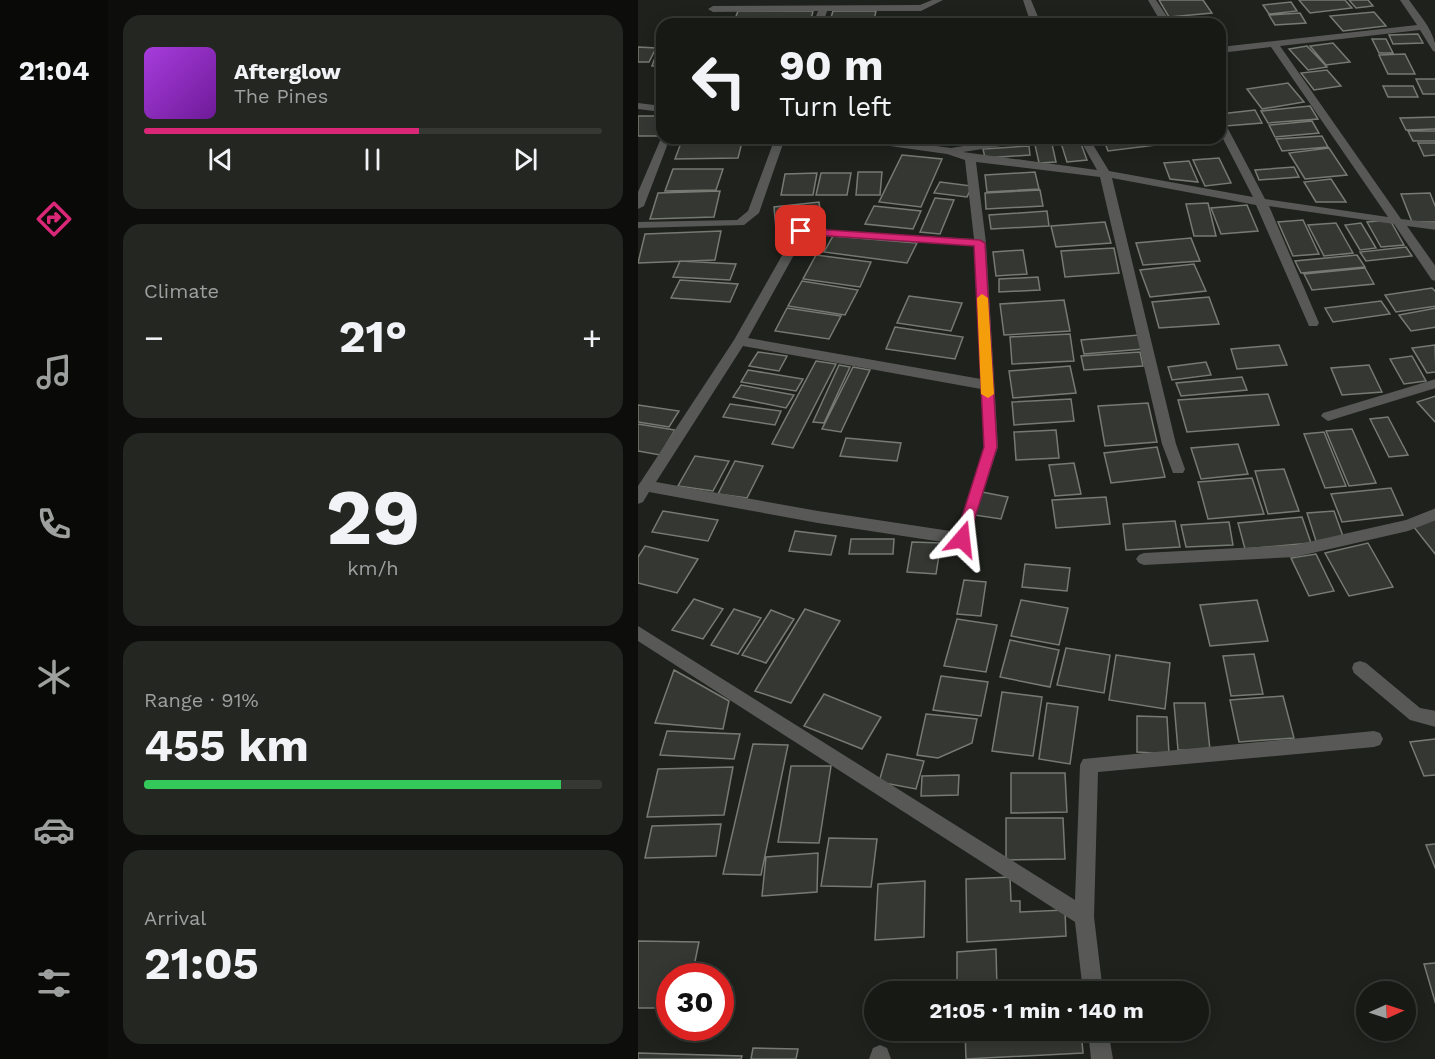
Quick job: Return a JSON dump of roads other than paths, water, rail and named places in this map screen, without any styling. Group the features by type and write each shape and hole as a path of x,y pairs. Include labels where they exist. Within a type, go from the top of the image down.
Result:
{"street":[{"path":"713,9 921,8 939,0"},
{"path":"1026,0 1034,18"},
{"path":"1152,0 1163,18"},
{"path":"1404,0 1436,49"},
{"path":"820,18 823,9"},
{"path":"1226,49 1423,27"},
{"path":"1274,44 1436,277"},
{"path":"638,106 656,108"},
{"path":"1226,135 1260,202 1313,323"},
{"path":"638,206 663,144"},
{"path":"638,225 740,223 749,218 754,213 778,144"},
{"path":"898,144 949,151 970,158 1106,174 1260,202 1436,227"},
{"path":"949,151 995,144"},
{"path":"1088,144 1106,174 1169,444 1178,469"},
{"path":"646,486 818,517 962,539 991,447 980,243 970,158"},
{"path":"638,498 740,341 801,231 980,243"},
{"path":"740,341 987,385"},
{"path":"1328,416 1436,384"},
{"path":"1144,559 1295,551 1408,525 1436,514"},
{"path":"638,633 1084,917"},
{"path":"1360,668 1416,715 1436,719"},
{"path":"1092,981 1084,917 1089,765 1374,738"},
{"path":"1100,1041 1102,1059"}]}
